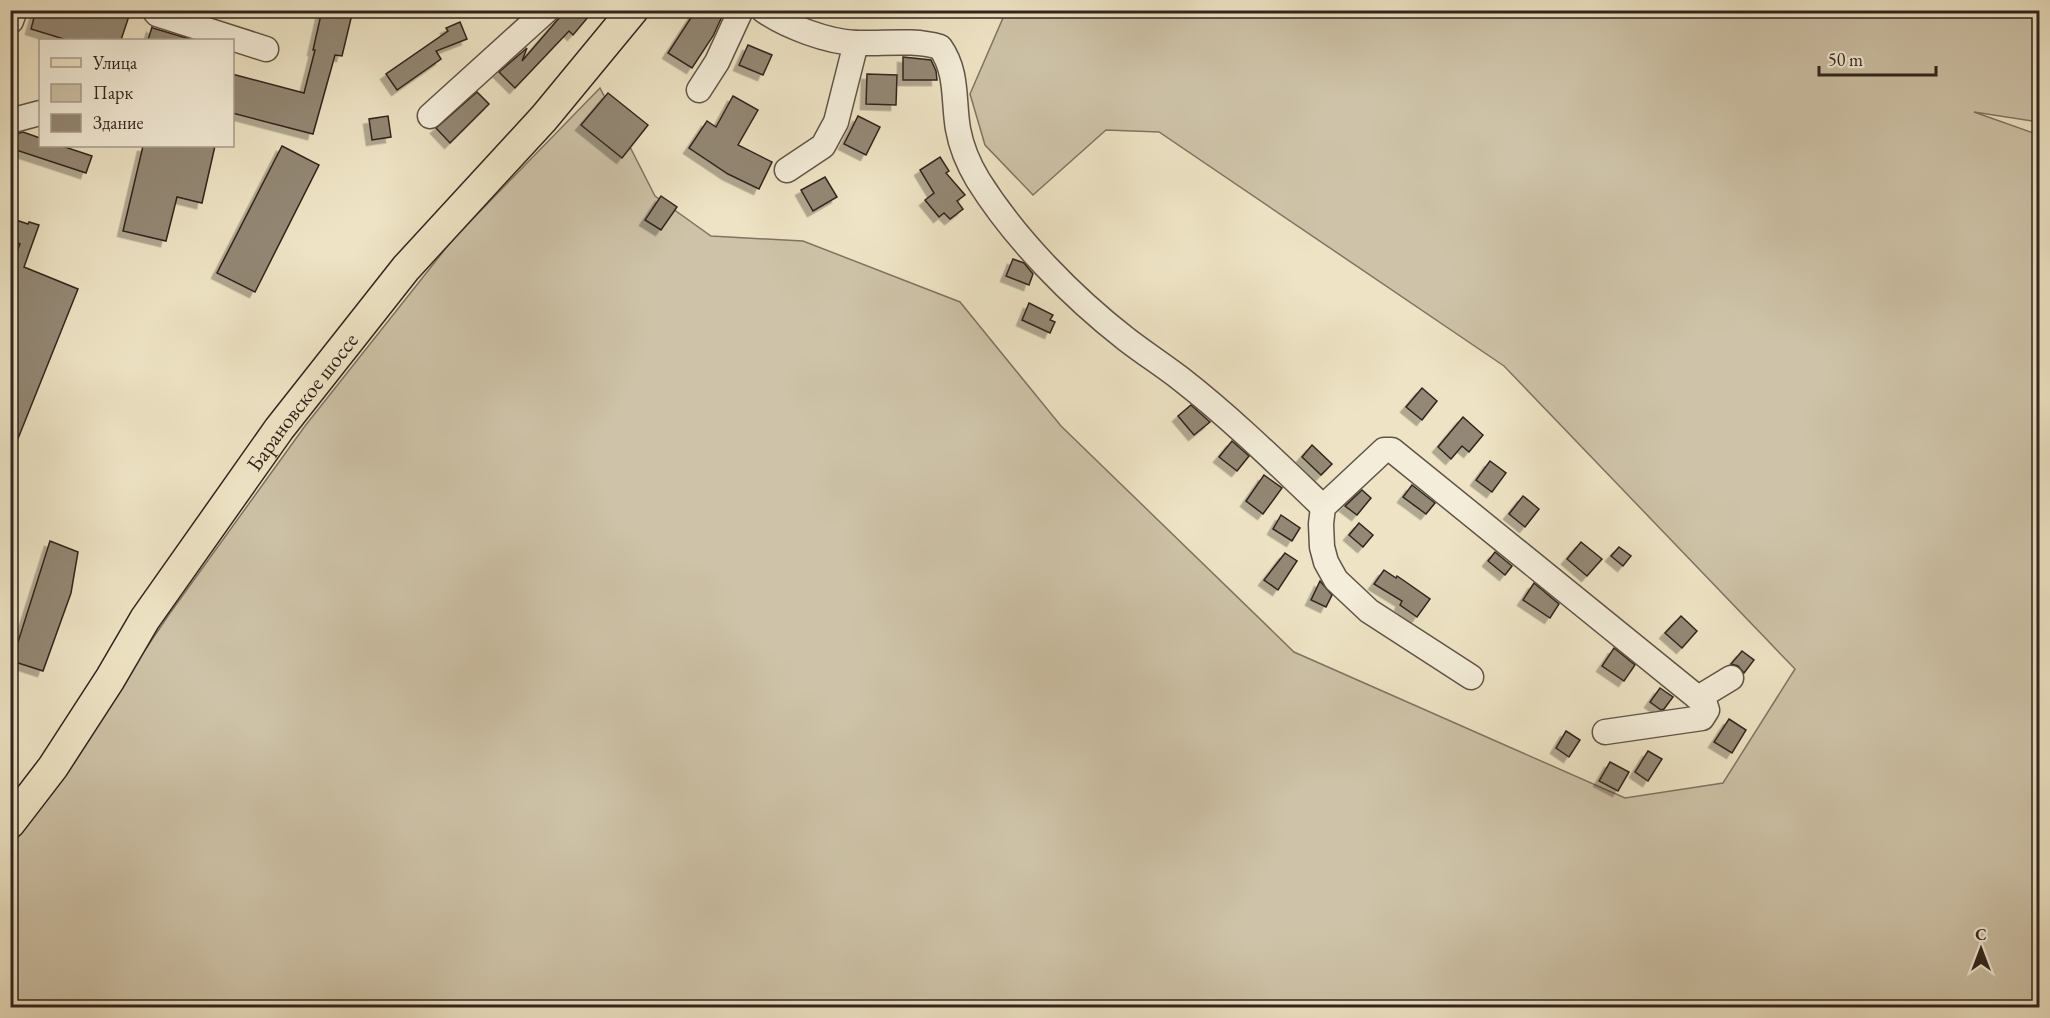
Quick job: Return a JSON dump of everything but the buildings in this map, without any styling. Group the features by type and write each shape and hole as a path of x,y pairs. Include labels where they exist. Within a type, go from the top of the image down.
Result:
{"main road":[{"name":"Барановское шоссе","path":"10,823 53,767 145,620 279,429 406,268 544,118 633,10"}],"street":[{"path":"11,21 15,10"},
{"path":"154,10 157,14 266,49"},
{"path":"430,116 547,10"},
{"path":"699,90 717,62 741,10"},
{"path":"763,10 801,30 843,42 924,42 940,46 949,59 953,74 958,131 967,157 977,179 1005,218 1035,254 1074,293 1125,338 1232,422 1323,507"},
{"path":"787,170 823,146 836,122 855,43"},
{"path":"10,121 39,113"},
{"path":"1470,677 1369,611 1336,580 1326,562 1322,547 1323,507 1384,450 1392,450 1698,698 1705,704 1707,710 1702,718 1605,732"},
{"path":"1698,698 1731,678"}],"green space":[{"path":"1006,11 2039,11 2039,122 1974,112 2039,135 2039,1007 11,1008 11,848 170,613 305,426 454,238 600,88 655,196 711,236 803,241 960,302 1061,426 1294,652 1625,798 1723,783 1795,669 1504,366 1159,132 1106,130 1033,195 985,145 970,94"}]}
